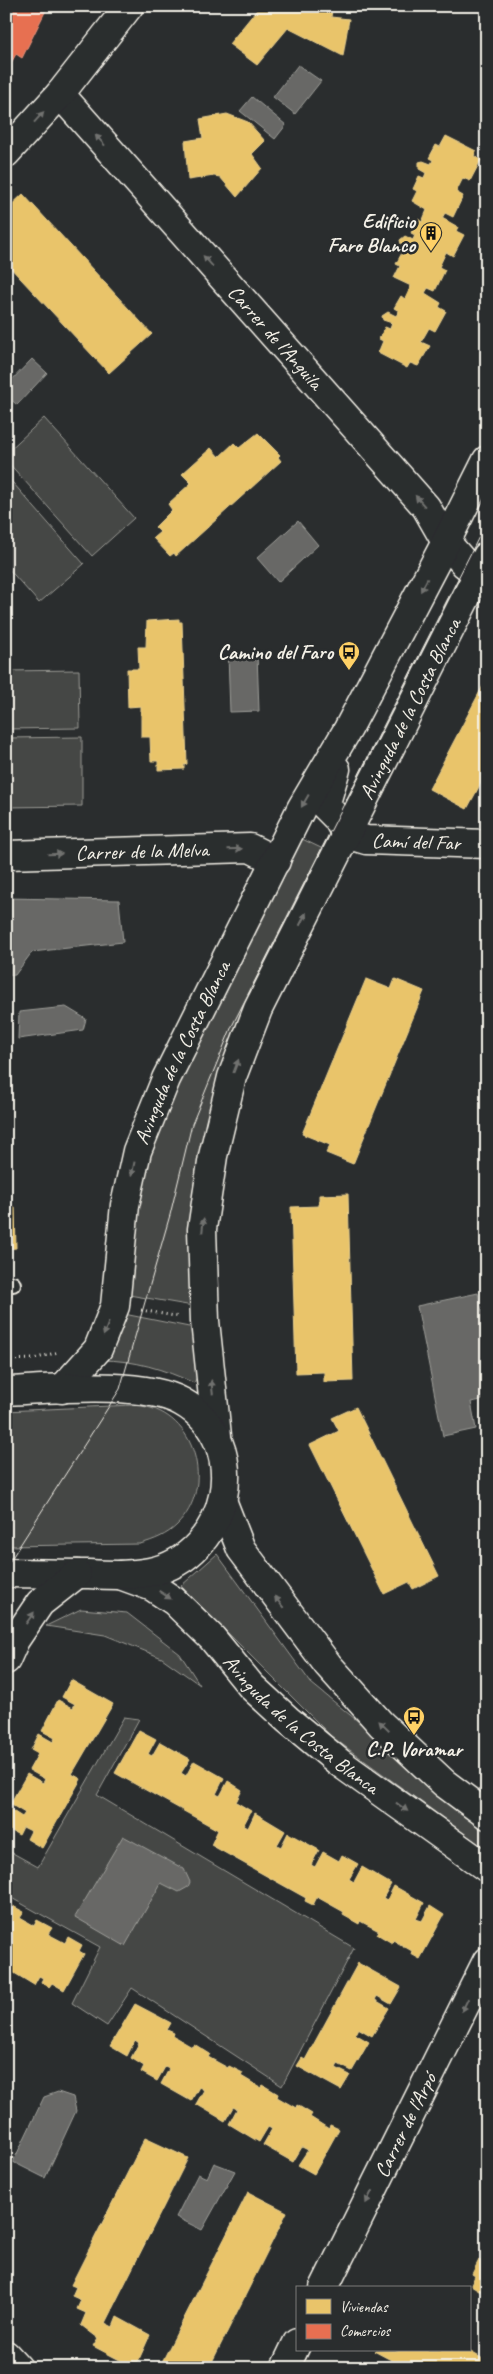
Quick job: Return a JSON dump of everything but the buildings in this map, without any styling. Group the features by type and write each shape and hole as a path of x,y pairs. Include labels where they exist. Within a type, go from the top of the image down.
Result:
{"street":[{"path":"6,153 60,94 129,6"},
{"name":"Carrer de l'Anguila","path":"60,94 426,507 446,542 465,564 484,571"},
{"name":"Avinguda de la Costa Blanca","path":"62,1389 98,1349 114,1306 125,1205 137,1151 166,1079 302,807 348,729 487,460"},
{"name":"Avinguda de la Costa Blanca","path":"217,1436 205,1321 202,1230 213,1156 232,1077 258,1009 346,834 484,571"},
{"name":"Avinguda de la Costa Blanca","path":"346,834 337,818 325,806 348,729"},
{"name":"Camí del Far","path":"346,834 366,840 487,844"},
{"name":"Carrer de la Melva","path":"6,855 250,848 276,861"},
{"path":"6,1391 120,1389 158,1392 182,1401 200,1414 217,1436 226,1471 223,1503 210,1529 198,1545 172,1564 150,1572 120,1575 6,1572"},
{"path":"223,1503 241,1550 328,1665 381,1724 444,1783 487,1815"},
{"path":"6,1660 15,1640 40,1603 77,1574"},
{"name":"Avinguda de la Costa Blanca","path":"120,1575 153,1587 174,1601 212,1638 251,1686 288,1720 340,1763 487,1868"},
{"name":"Carrer de l'Arpó","path":"325,2286 487,1961"},
{"path":"285,2368 296,2345"},
{"path":"6,2355 18,2368"}],"shaded area":[{"path":"298,65 321,81 295,114 273,97"},
{"path":"252,97 286,125 275,139 240,111"},
{"path":"32,359 47,373 17,405 6,395 6,386"},
{"path":"44,418 134,518 92,556 6,460 6,453"},
{"path":"6,475 84,564 39,603 6,566"},
{"path":"298,521 318,545 278,582 257,558"},
{"path":"257,654 259,711 230,712 228,655"},
{"path":"79,670 80,728 6,729 6,671"},
{"path":"82,737 82,806 6,807 6,738"},
{"path":"300,838 323,849 246,1003 221,1070 193,1306 129,1295 133,1236 148,1154 162,1113"},
{"path":"6,898 119,900 123,942 32,952 15,975 6,976"},
{"path":"66,1007 86,1019 83,1030 18,1039 19,1012"},
{"path":"478,1293 487,1336 487,1399 471,1402 476,1429 443,1436 417,1306"},
{"path":"124,1314 194,1328 197,1377 194,1383 149,1366 101,1360"},
{"path":"137,1405 160,1412 175,1422 187,1437 194,1454 197,1472 196,1491 189,1509 177,1525 169,1532 140,1544 6,1546 6,1411"},
{"path":"217,1554 311,1683 487,1827 487,1850 332,1737 181,1586"},
{"path":"81,1609 127,1613 180,1654 200,1685 162,1658 105,1635 46,1626"},
{"path":"124,1717 139,1719 97,1795 354,1948 282,2086 132,1988 107,2026 72,2003 100,1947 6,1895 6,1857 9,1851 38,1867"},
{"path":"123,1836 184,1869 190,1882 188,1887 179,1892 161,1883 125,1946 75,1917"},
{"path":"58,2092 73,2097 76,2111 45,2178 13,2162 44,2097"},
{"path":"214,2163 235,2171 202,2230 176,2217 198,2174 207,2178"}],"tram line":[{"path":"6,1567 120,1389 170,1215 192,1124 232,1026 487,521"}],"place":[{"name":"Edificio Faro Blanco","path":"431,252"},
{"name":"Camino del Faro","path":"349,671"},
{"name":"C.P. Voramar","path":"414,1736"}]}
